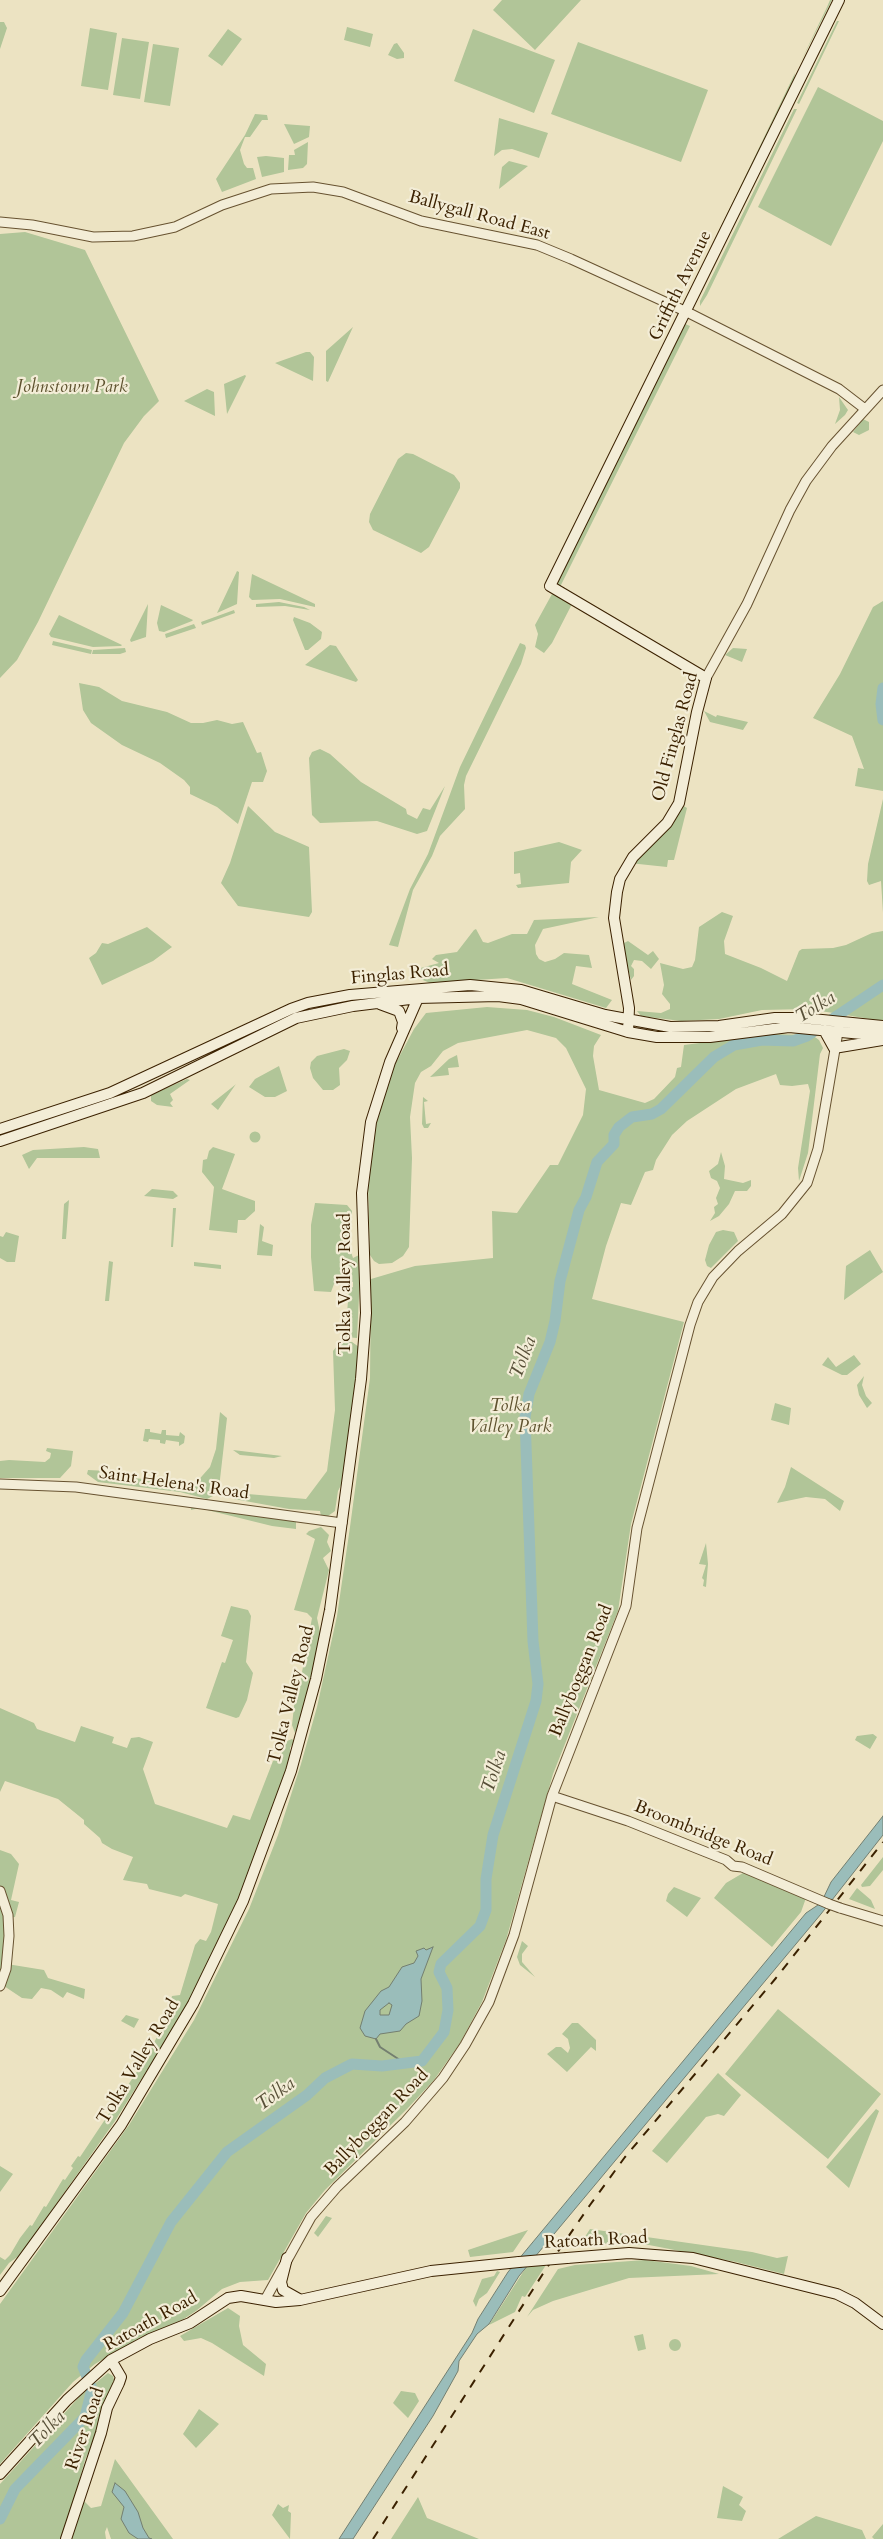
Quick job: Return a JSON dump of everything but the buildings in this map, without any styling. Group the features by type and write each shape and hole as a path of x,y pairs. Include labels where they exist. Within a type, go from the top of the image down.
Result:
{"main road":[{"name":"Griffith Avenue","path":"706,678 550,586 687,312 839,0"},
{"name":"Old Finglas Road","path":"628,1032 630,1020 614,918 617,892 628,863 667,823 679,803 696,712 706,678"},
{"name":"Finglas Road","path":"0,1129 131,1085 290,1009 332,998 417,993 470,985 522,990 652,1025 693,1028 775,1018 840,1020"},
{"name":"Finglas Road","path":"0,1141 143,1093 296,1018 334,1009 377,1003 417,993 498,996 521,999 628,1032 657,1037 688,1038 773,1027 824,1030"},
{"name":"Tolka Valley Road","path":"0,2292 121,2125 193,2004 236,1917 275,1816 307,1712 330,1610 342,1523 364,1354 366,1305 362,1208 363,1174 375,1105 417,993"},
{"path":"377,1003 399,1011 403,1022 401,1037"},
{"path":"840,1020 883,1026"},
{"path":"824,1030 883,1036"},
{"path":"824,1030 834,1048 883,1040"},
{"name":"Ratoath Road","path":"0,2474 83,2384 111,2360 150,2339 190,2323 228,2298 241,2296 265,2300 300,2300 415,2273 452,2268 629,2253 693,2258 837,2294 855,2303 883,2324"},
{"path":"288,2258 281,2282 283,2290 300,2300"},
{"name":"River Road","path":"66,2539 101,2433 107,2408 121,2377 111,2360"}],"street":[{"name":"Ballygall Road East","path":"0,222 32,225 93,237 133,236 174,227 248,195 278,188 313,187 343,192 434,224 537,246 687,312 839,390 864,409"},
{"name":"Old Finglas Road","path":"706,678 747,604 802,488 832,446 883,390"},
{"name":"Ballyboggan Road","path":"265,2300 311,2217 337,2187 405,2122 425,2099 451,2066 489,2002 514,1935 552,1796 626,1606 637,1528 690,1325 698,1302 713,1277 738,1251 787,1210 807,1183 818,1150 840,1020"},
{"name":"Saint Helena's Road","path":"0,1484 86,1488 342,1523"},
{"name":"Broombridge Road","path":"552,1796 628,1821 726,1860 733,1866 742,1867 842,1908 883,1921"},
{"path":"0,1891 8,1915 9,1936 6,1969 0,1986"}],"green space":[{"path":"502,0 581,0 535,50 493,10"},
{"path":"830,0 832,0 800,63 827,7"},
{"path":"837,21 839,21 799,104 797,103"},
{"path":"0,22 4,22 7,28 0,49"},
{"path":"347,27 373,34 370,47 344,40"},
{"path":"90,28 117,33 108,90 81,86"},
{"path":"228,29 242,39 222,66 208,56"},
{"path":"473,29 555,60 534,113 454,81"},
{"path":"122,38 149,42 140,99 113,95"},
{"path":"578,42 708,90 681,162 551,114"},
{"path":"397,43 404,53 404,58 397,59 388,55 394,44"},
{"path":"153,44 179,48 170,106 144,102"},
{"path":"795,73 794,80 689,293"},
{"path":"818,87 883,121 883,141 831,246 758,207"},
{"path":"794,109 797,109 700,306 700,301"},
{"path":"255,114 267,115 268,120 262,120 250,137 245,137 240,150 244,164 247,168 253,168 256,179 222,192 216,179 245,135"},
{"path":"499,118 548,133 539,158 512,149 502,150 494,156"},
{"path":"284,124 310,126 309,137 294,144"},
{"path":"308,142 307,164 303,168 288,170 289,155 295,155 294,150"},
{"path":"257,157 284,158 284,172 262,177"},
{"path":"509,161 528,166 499,189 502,167"},
{"name":"Johnstown Park","path":"25,232 85,250 159,401 144,416 124,443 38,622 17,660 0,678 0,234"},
{"path":"683,323 690,326 559,589 551,585"},
{"path":"353,327 328,382 326,381 326,351"},
{"path":"310,352 314,357 313,381 275,363"},
{"path":"246,376 227,414 224,384"},
{"path":"207,389 214,392 215,416 184,401"},
{"path":"839,397 848,410 835,424 840,410"},
{"path":"863,419 869,422 869,430 859,435 853,432"},
{"path":"406,453 413,454 454,475 460,483 460,488 429,547 421,553 373,530 369,522 370,514 398,459"},
{"path":"237,571 239,572 237,604 217,613"},
{"path":"252,574 315,604 315,607 280,599 252,600 249,597"},
{"path":"552,594 572,604 552,643 544,653 535,647 538,634 535,625"},
{"path":"883,601 883,791 855,786 858,768 864,769 852,736 813,718 840,674 873,607"},
{"path":"279,602 310,610 285,606 256,607 256,604"},
{"path":"148,604 146,637 131,642 130,640"},
{"path":"161,605 193,620 164,632 159,631 157,623"},
{"path":"234,610 235,613 202,625 201,622"},
{"path":"59,615 122,645 93,647 51,637 49,634"},
{"path":"294,617 310,623 322,632 321,639 308,650 305,650 293,620"},
{"path":"194,624 196,628 166,638 165,634"},
{"path":"53,641 92,650 91,654 52,645"},
{"path":"520,643 525,645 526,648 521,664 466,776 464,785 465,809 440,836 432,856 413,890 398,947 389,945 410,889 428,854 460,767"},
{"path":"330,645 336,646 358,680 356,682 305,665"},
{"path":"125,648 126,652 120,654 92,654 93,650"},
{"path":"733,648 747,649 742,662 725,655"},
{"path":"79,683 99,687 122,701 167,712 191,723 217,720 232,724 243,722 257,753 261,752 267,771 263,782 252,782 238,824 217,807 190,794 190,787 184,780 160,763 122,745 91,723 83,710"},
{"path":"704,711 716,717 717,715 748,722 743,730 710,722"},
{"path":"320,749 330,754 361,782 406,809 407,814 417,819 423,808 430,810 445,786 427,831 417,834 377,821 320,823 312,815 309,758 312,752"},
{"path":"883,799 883,913 881,881 869,885 867,881 868,864"},
{"path":"679,803 687,808 674,860 668,860 667,867 629,863"},
{"path":"248,806 275,832 309,847 312,912 309,917 238,906 221,883 230,863"},
{"path":"559,842 582,850 571,862 569,883 518,888 516,885 521,884 520,873 514,874 514,852"},
{"path":"722,912 733,916 724,941 725,954 761,968 787,981 799,951 802,949 833,948 846,945 872,933 883,931 883,1021 808,1009 762,1010 719,1019 681,1021 641,1016 637,1011 661,1013 670,1009 670,1004 662,994 664,985 660,963 683,969 692,967 695,960 699,927"},
{"path":"599,917 543,929 535,945 536,954 539,959 545,962 555,959 564,953 589,955 592,968 576,966 572,984 612,1000 606,1008 507,978 430,983 418,978 417,969 439,963 432,959 436,955 457,952 476,929 483,942 488,943 512,934 527,934 534,920"},
{"path":"147,927 172,947 153,961 102,985 89,958 96,953 102,943 108,944"},
{"path":"628,941 648,955 653,951 659,959 651,969 642,961 634,960 631,966 634,969 634,976 631,980 624,953 624,943"},
{"name":"Tolka Valley Park","path":"487,1007 527,1010 554,1017 601,1035 594,1046 593,1056 599,1090 645,1103 654,1099 675,1077 677,1068 681,1067 684,1045 771,1034 812,1035 819,1040 823,1048 820,1054 808,1153 799,1181 798,1168 810,1091 808,1084 780,1085 776,1074 736,1089 687,1121 672,1135 656,1160 653,1170 645,1172 631,1205 621,1203 606,1246 592,1299 684,1322 631,1524 618,1611 553,1774 506,1940 482,2002 460,2043 434,2080 325,2190 306,2213 268,2280 240,2282 222,2289 182,2320 141,2337 95,2364 73,2382 0,2464 0,2304 129,2125 194,2020 249,1909 278,1835 301,1764 317,1707 337,1616 350,1527 370,1378 371,1279 415,1266 493,1258 492,1211 517,1213 550,1165 558,1165 583,1115 586,1089 566,1048 556,1038 527,1030 458,1043 443,1051 431,1066 421,1072 415,1083 410,1117 412,1158 409,1247 403,1256 392,1263 379,1264 374,1261 370,1255 368,1182 374,1131 391,1072 414,1029 426,1013"},
{"path":"344,1049 350,1051 347,1060 339,1068 340,1085 333,1090 323,1090 313,1078 310,1068 311,1062 317,1056"},
{"path":"457,1055 459,1067 448,1068 449,1075 430,1077 449,1059"},
{"path":"279,1066 287,1091 275,1097 265,1097 249,1087 255,1079"},
{"path":"187,1079 190,1080 170,1094 173,1100 170,1103 173,1107 157,1105 151,1101 151,1095"},
{"path":"235,1085 218,1110 211,1104"},
{"path":"423,1097 428,1101 424,1102 426,1124 431,1123 428,1128 424,1128 422,1124"},
{"path":"253,1132 257,1132 260,1137 259,1141 253,1142 250,1139 250,1135"},
{"path":"84,1147 98,1149 100,1158 37,1158 29,1169 22,1155 33,1150"},
{"path":"213,1147 235,1154 222,1189 255,1201 255,1211 245,1220 238,1220 237,1233 209,1230 214,1187 202,1172 203,1160 207,1159 209,1151"},
{"path":"721,1152 725,1166 724,1179 743,1183 751,1180 751,1186 747,1191 735,1191 729,1204 719,1216 710,1221 715,1213 714,1207 718,1204 716,1198 720,1188 717,1181 711,1178 709,1171 718,1164"},
{"path":"152,1189 173,1191 178,1196 173,1199 144,1196"},
{"path":"69,1200 66,1239 62,1239 64,1204"},
{"path":"315,1203 347,1205 352,1211 349,1246 353,1258 361,1254 357,1338 345,1337 349,1289 353,1287 353,1282 334,1284 331,1292 314,1291 311,1225"},
{"path":"173,1208 176,1208 173,1247 171,1247"},
{"path":"260,1224 264,1227 262,1241 273,1245 272,1256 257,1255"},
{"path":"723,1230 734,1232 738,1241 711,1268 707,1266 705,1260 709,1245 716,1232"},
{"path":"6,1232 19,1236 15,1262 7,1262 0,1258 0,1236 3,1237"},
{"path":"870,1250 883,1272 844,1300 846,1266"},
{"path":"109,1261 113,1262 109,1301 105,1301"},
{"path":"194,1262 221,1265 221,1269 194,1266"},
{"path":"346,1342 352,1342 359,1347 359,1361 344,1479 338,1491 335,1511 328,1516 321,1516 320,1511 289,1509 234,1499 231,1495 236,1493 306,1499 327,1471 335,1410 333,1351 337,1346"},
{"path":"854,1355 861,1364 847,1375 842,1375 822,1365 828,1357 836,1367"},
{"path":"864,1376 862,1385 866,1396 872,1403 867,1408 859,1395 857,1385"},
{"path":"775,1403 791,1408 789,1425 771,1420"},
{"path":"220,1412 227,1418 219,1488 215,1495 207,1499 180,1492 98,1482 87,1474 88,1470 108,1471 108,1474 132,1476 133,1478 195,1484 210,1467 216,1449"},
{"path":"145,1429 161,1434 162,1430 166,1430 166,1435 179,1436 180,1432 185,1436 184,1443 179,1446 179,1442 166,1440 165,1444 160,1443 160,1440 149,1439 148,1442 143,1441"},
{"path":"47,1448 73,1451 71,1466 60,1478 0,1478 0,1461 45,1462 50,1458 51,1453 46,1451"},
{"path":"233,1450 282,1456 274,1458 240,1455"},
{"path":"791,1467 844,1501 840,1511 825,1499 806,1497 777,1503 785,1487"},
{"path":"191,1505 296,1520 296,1529 272,1526 199,1508 191,1510"},
{"path":"321,1527 329,1535 327,1542 331,1551 323,1558 329,1570 317,1618 320,1632 312,1682 295,1733 292,1725 295,1697 300,1683 312,1618 307,1613 294,1610 315,1539 306,1534"},
{"path":"706,1543 708,1564 706,1587 703,1586 704,1580 702,1578 706,1565 699,1564"},
{"path":"231,1606 248,1610 251,1616 246,1662 253,1673 247,1700 239,1717 236,1718 206,1708 222,1662 225,1663 233,1640 221,1636"},
{"path":"0,1708 34,1723 37,1729 75,1742 81,1726 114,1737 112,1743 127,1748 131,1738 139,1737 153,1742 143,1769 155,1804 227,1828 233,1815 250,1820 273,1761 281,1754 287,1741 292,1739 294,1741 290,1748 290,1771 215,1962 115,2121 20,2255 9,2263 0,2275 0,2257 5,2260 10,2255 20,2238 30,2225 32,2226 44,2206 46,2207 63,2179 65,2180 73,2168 71,2166 78,2156 80,2157 144,2061 164,2024 172,1996 180,1995 195,1945 200,1939 206,1941 211,1932 218,1904 185,1894 181,1897 149,1889 147,1884 123,1880 133,1857 102,1843 100,1838 84,1824 84,1820 58,1799 5,1781 0,1792"},
{"path":"873,1734 877,1737 870,1749 855,1740 857,1736"},
{"path":"0,1850 11,1854 19,1864 11,1900 19,1902 15,1917 8,1918 7,1964 44,1970 48,1978 85,1989 84,1999 67,1992 63,1998 51,1990 41,1988 32,1999 22,1998 1,1984 0,1986"},
{"path":"883,1857 883,1870 870,1886 862,1887 861,1885"},
{"path":"743,1873 806,1898 801,1912 772,1947 714,1898 726,1883"},
{"path":"674,1887 701,1898 687,1917 666,1901 668,1894"},
{"path":"857,1888 871,1900 875,1909 849,1899"},
{"path":"522,1941 528,1946 522,1954 522,1962 535,1977 520,1965 517,1957"},
{"path":"778,2009 881,2094 828,2159 725,2074"},
{"path":"126,2015 139,2019 134,2028 121,2021"},
{"path":"572,2023 578,2023 596,2040 596,2051 591,2047 567,2072 547,2054 556,2047 561,2047 568,2053 570,2048 568,2039 562,2034"},
{"path":"718,2073 741,2095 724,2116 718,2114 706,2117 667,2163 652,2151"},
{"path":"876,2109 879,2111 849,2188 826,2167"},
{"path":"0,2166 13,2174 0,2192"},
{"path":"326,2216 332,2218 318,2237 314,2233"},
{"path":"590,2229 752,2252 777,2258 788,2256 784,2274 736,2262 649,2245 581,2243"},
{"path":"528,2230 513,2252 470,2257 468,2250"},
{"path":"645,2260 691,2266 719,2274 629,2278 553,2301 533,2310 527,2317 558,2269 575,2265"},
{"path":"546,2265 525,2297 522,2296 515,2312 489,2325 527,2266"},
{"path":"497,2271 500,2272 487,2293 479,2299 476,2307 473,2301 482,2279 494,2276"},
{"path":"228,2308 240,2316 239,2326 243,2345 266,2364 264,2376 212,2343 201,2338 184,2341 180,2336"},
{"path":"643,2334 646,2349 638,2351 634,2336"},
{"path":"673,2339 677,2339 681,2345 677,2351 673,2351 669,2347 669,2343"},
{"path":"108,2373 113,2376 114,2380 101,2409 95,2437 85,2460 63,2539 0,2539 0,2484 81,2395"},
{"path":"401,2391 415,2393 419,2401 408,2418 393,2403"},
{"path":"199,2409 219,2424 196,2448 183,2434"},
{"path":"115,2459 173,2539 111,2539 107,2527 105,2532 106,2539 68,2539 83,2500 91,2508 101,2506"},
{"path":"723,2486 743,2497 739,2505 746,2511 742,2521 717,2518"},
{"path":"418,2497 427,2518 479,2539 391,2539"},
{"path":"278,2504 283,2508 289,2505 288,2511 291,2513 290,2539 272,2515"},
{"path":"816,2516 862,2530 866,2539 778,2539"},
{"path":"883,2524 883,2539 874,2539 872,2537"}],"water":[{"path":"883,1816 883,1835 821,1914 519,2276 489,2324 477,2334 459,2361 458,2371 433,2416 353,2539 339,2539 472,2333 478,2319 508,2272 806,1913 821,1903 831,1882"},
{"path":"433,1947 421,1979 422,2001 419,2016 406,2024 400,2031 380,2034 376,2039 365,2036 360,2028 365,2011 381,1991 389,1987 402,1967 414,1963 418,1956 416,1951 424,1948 426,1950","holes":["389,2003 392,2005 389,2015 380,2015 380,2010"]},
{"path":"115,2483 125,2491 138,2512 143,2528 149,2538 152,2539 138,2539 129,2533 121,2519 124,2507 112,2492"}],"waterway":[{"name":"Tolka","path":"883,688 881,704 883,720"},
{"name":"Tolka","path":"0,2519 15,2489 85,2417 92,2389 83,2367 86,2360 123,2313 171,2222 227,2152 307,2095 325,2078 352,2064 382,2066 422,2061 444,2032 448,2010 447,1988 439,1972 441,1964 480,1926 486,1910 486,1879 493,1835 536,1701 538,1684 533,1641 525,1417 529,1394 550,1342 555,1321 560,1281 579,1210 586,1197 597,1162 614,1144 614,1135 619,1127 632,1117 652,1114 661,1109 714,1057 734,1045 762,1040 793,1041 807,1036 883,985"},
{"path":"376,2039 380,2047 406,2064"}],"railway":[{"path":"373,2539 546,2269 625,2157 776,1978 883,1842"}]}
